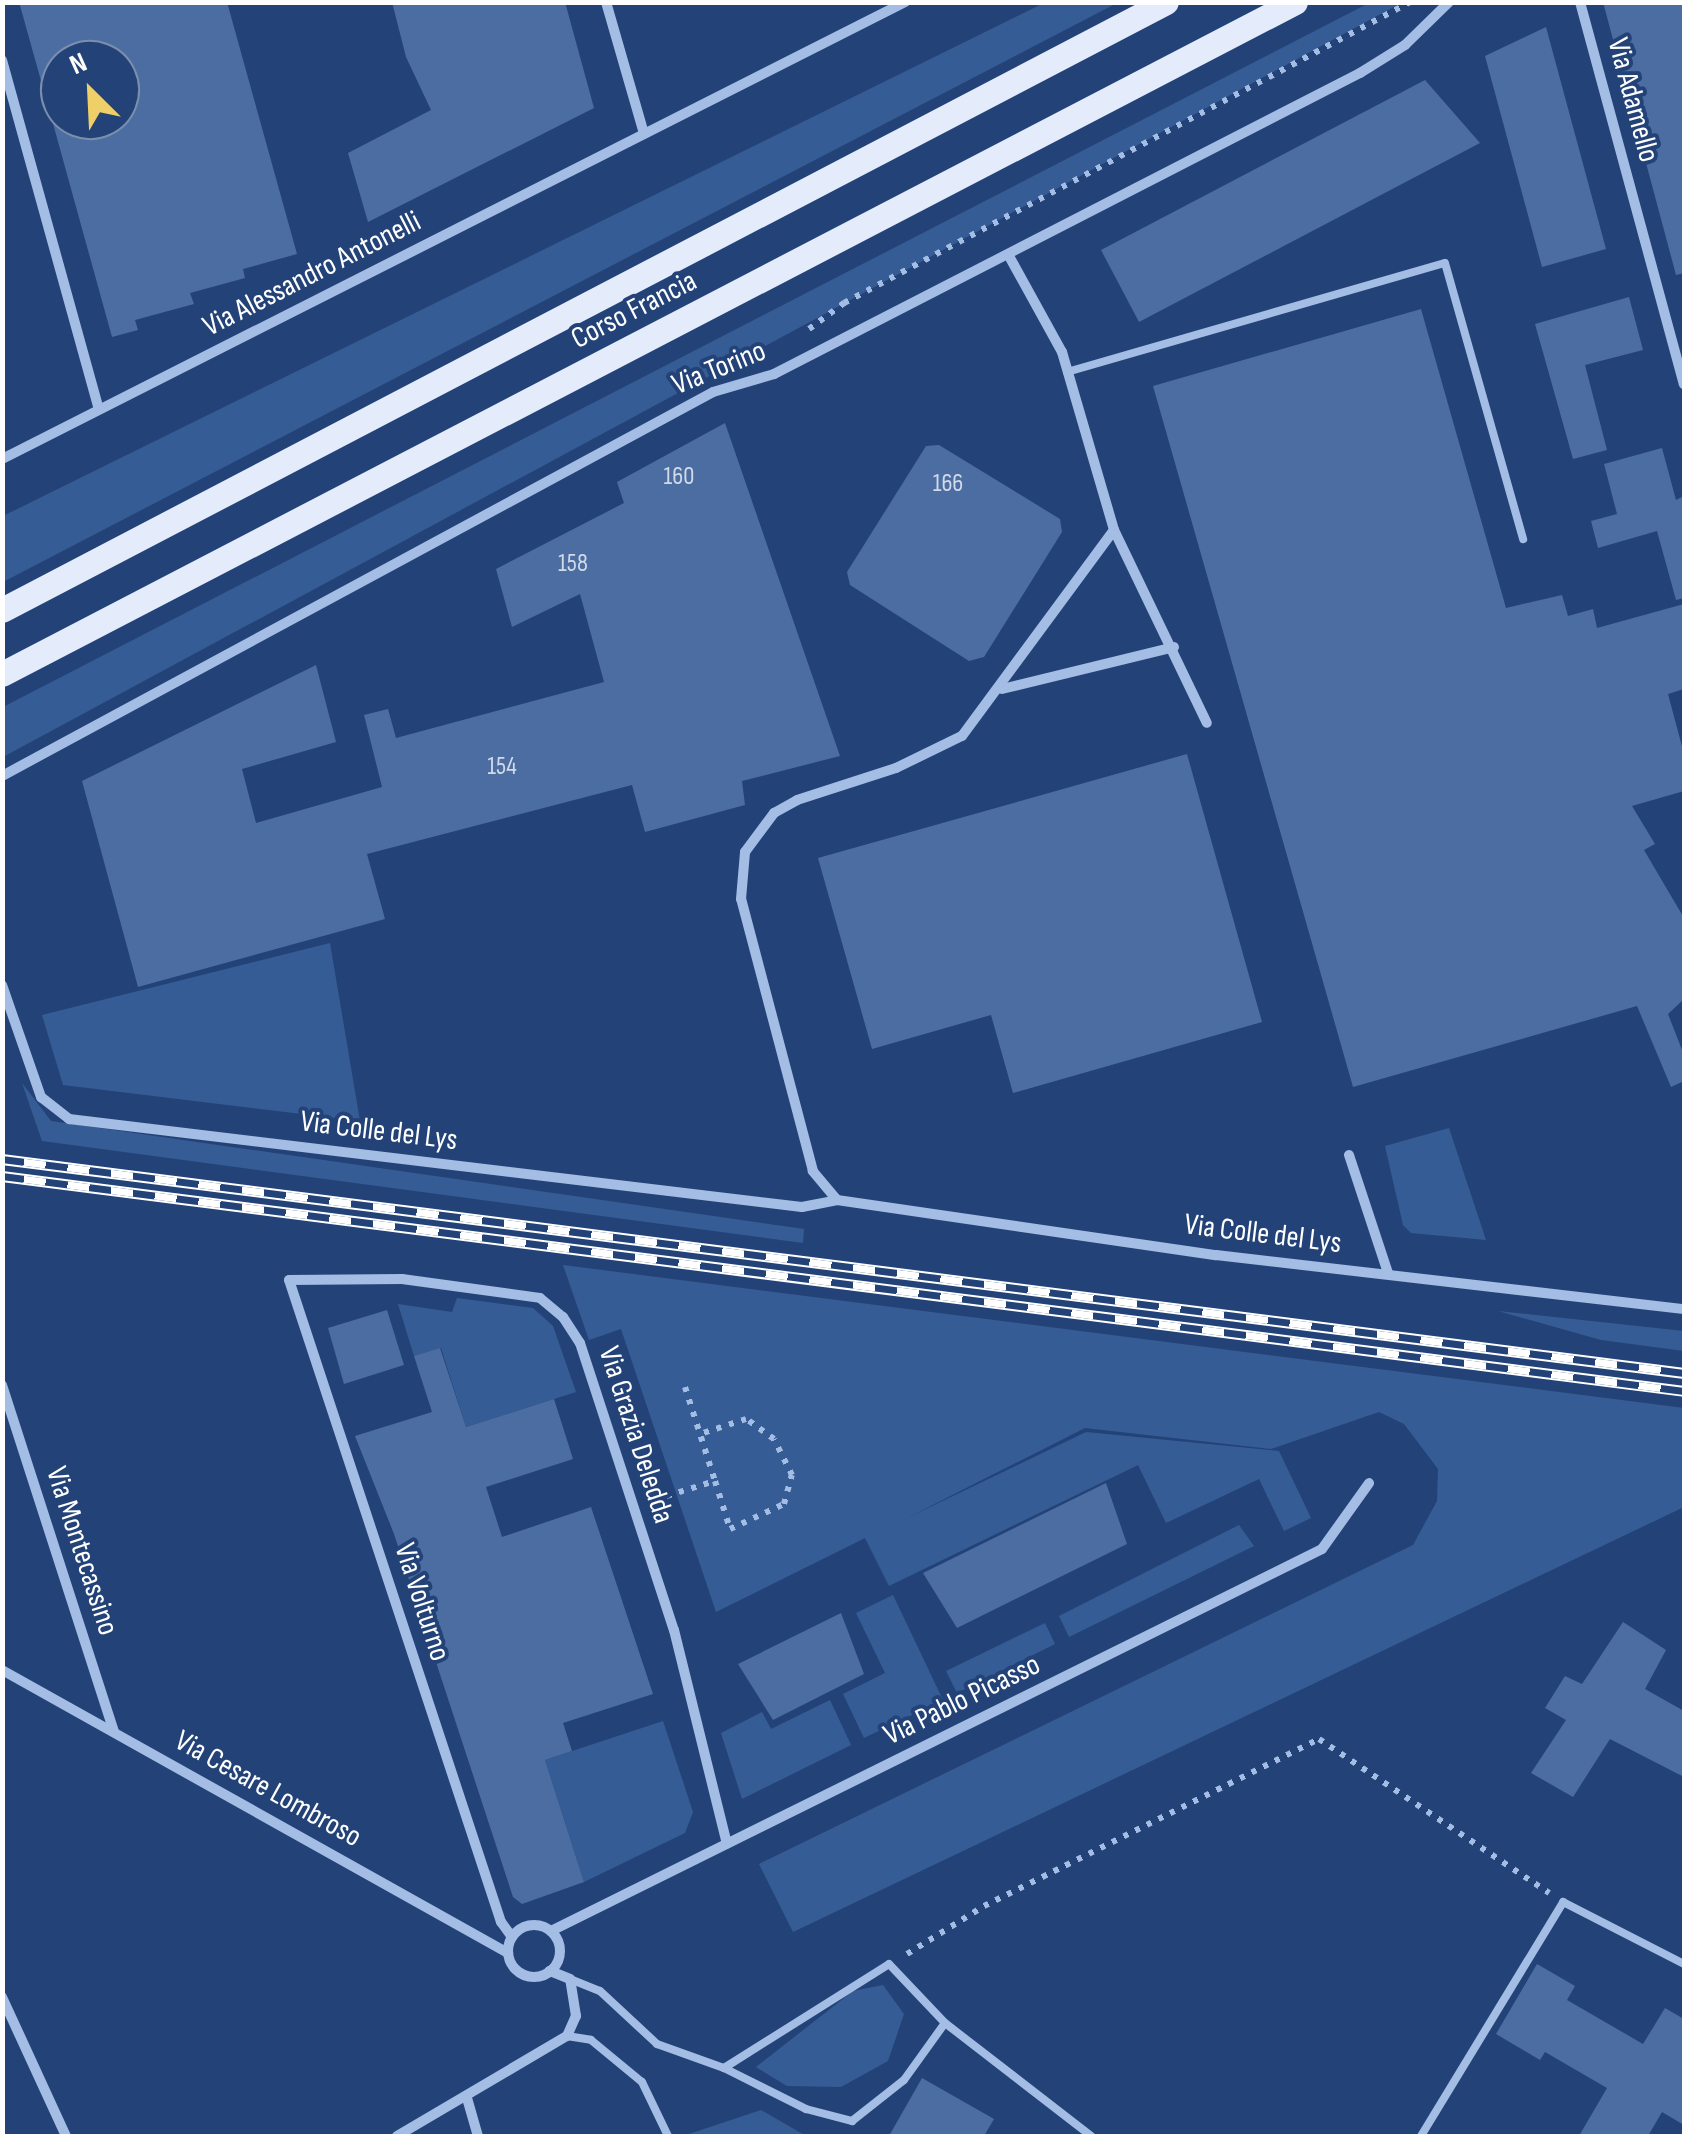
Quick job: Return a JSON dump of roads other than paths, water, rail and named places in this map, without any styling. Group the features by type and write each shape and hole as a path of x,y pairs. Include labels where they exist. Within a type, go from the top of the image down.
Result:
{"main road":[{"name":"Corso Francia","path":"2,610 1166,2"},
{"name":"Corso Francia","path":"2,674 1295,2"}],"street":[{"path":"606,2 644,134"},
{"name":"Via Alessandro Antonelli","path":"2,458 905,2"},
{"name":"Via Torino","path":"2,776 714,392 774,374 1360,73 1405,44 1448,2"},
{"name":"Via Adamello","path":"1580,2 1684,384"},
{"path":"2,60 99,410"},
{"path":"1010,256 1068,372 1114,530 1174,647 1207,723"},
{"path":"836,1200 813,1171 755,954 741,899 745,852 774,813 797,800 896,768 962,736 1114,530"},
{"path":"1000,689 1174,647"},
{"name":"Via Colle del Lys","path":"2,985 41,1098 69,1119 802,1207 836,1200 1023,1230 1684,1309"},
{"path":"1349,1154 1388,1274"},
{"name":"Via Grazia Deledda","path":"289,1280 402,1279 540,1298 580,1343 692,1692 704,1771 728,1844"},
{"name":"Via Volturno","path":"289,1280 501,1922 512,1937"},
{"name":"Via Montecassino","path":"2,1385 114,1732"},
{"name":"Via Pablo Picasso","path":"551,1931 1322,1548 1369,1483"},
{"name":"Via Cesare Lombroso","path":"2,1670 508,1952"},
{"path":"396,2136 567,2036 576,2016 570,1979 550,1972 527,1976 508,1952 512,1937 535,1925 551,1931 560,1952 550,1972"},
{"path":"2,1996 66,2136"},
{"path":"466,2098 478,2136"}],"lane":[{"path":"1068,372 1445,263 1523,539"},
{"path":"1420,2136 1563,1902 1684,1964"},
{"path":"724,2068 889,1964 945,2024 1090,2136"},
{"path":"570,1979 600,1990 657,2044 724,2068 806,2109 852,2121 904,2080 945,2024"},
{"path":"567,2036 591,2040 642,2082 668,2136"}],"railway":[{"path":"2,1159 1684,1373"},
{"path":"2,1176 1684,1391"}]}
